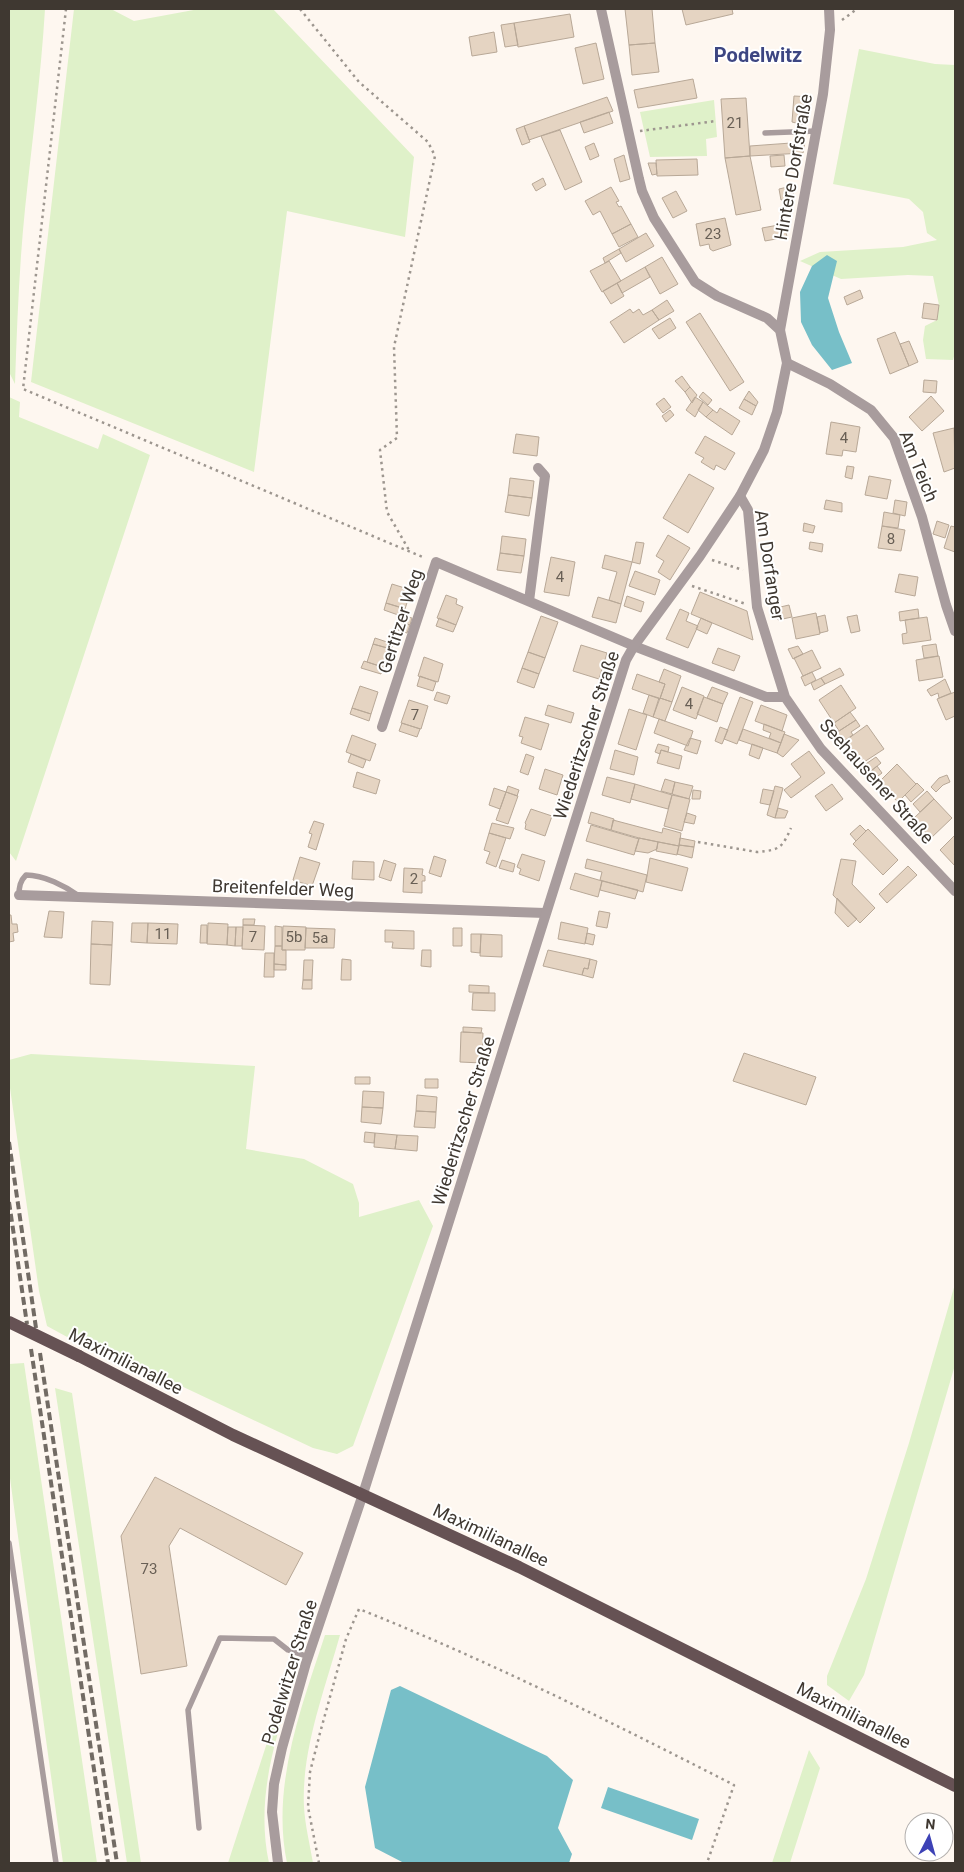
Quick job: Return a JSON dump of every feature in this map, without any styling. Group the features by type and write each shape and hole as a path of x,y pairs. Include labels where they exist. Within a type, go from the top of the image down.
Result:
{"main road":[{"name":"Maximilianallee","path":"9,1322 233,1435 519,1567 955,1786"}],"street":[{"path":"601,9 640,185 648,206 695,282 717,296 767,318 780,330"},
{"name":"Hintere Dorfstraße","path":"780,330 823,94 830,30 829,9"},
{"name":"Wiederitzscher Straße","path":"363,1494 626,660 740,496 764,450 777,412 787,363 780,330"},
{"name":"Am Teich","path":"787,363 830,384 871,410 894,438 922,516 955,628"},
{"path":"529,602 545,476 538,468"},
{"name":"Am Dorfanger","path":"740,496 748,510 757,607 785,697"},
{"name":"Gertitzer Weg","path":"382,728 436,562 634,646"},
{"path":"634,646 766,697 785,697"},
{"name":"Seehausener Straße","path":"785,697 821,749 955,891"},
{"name":"Breitenfelder Weg","path":"19,895 545,913"},
{"name":"Podelwitzer Straße","path":"278,1863 272,1812 274,1784 282,1748 309,1657 363,1494"}],"lane":[{"path":"765,133 816,130"},
{"path":"19,895 19,885 22,879 26,875 33,875 72,891 80,897"},
{"path":"9,1543 56,1863"},
{"path":"199,1828 188,1710 220,1638 274,1639 288,1650 309,1657"}],"path":[{"path":"66,9 23,389 436,562"},
{"path":"300,9 359,82 428,142 436,156 394,347 397,438 380,450 387,512 410,552"},
{"path":"830,30 857,9"},
{"path":"628,133 716,122"},
{"path":"700,556 754,574"},
{"path":"681,582 757,607"},
{"path":"698,842 766,852 783,845 792,828"},
{"path":"319,1863 308,1807 310,1772 346,1640 359,1609 415,1631 608,1721 734,1785 707,1863"}],"green space":[{"path":"9,9 45,9 23,231 18,297 15,384 9,372"},
{"path":"74,9 111,9 134,21 199,9 273,9 414,157 405,237 287,211 254,472 31,382"},
{"path":"859,49 935,64 955,65 955,353 953,360 926,359 923,340 925,326 937,320 939,305 933,276 908,275 841,279 800,261 820,252 903,247 937,240 927,233 923,212 909,199 833,184"},
{"path":"714,100 717,137 706,139 707,156 650,157 640,112"},
{"path":"9,397 20,402 19,417 98,449 103,434 150,455 16,861 9,852"},
{"path":"31,1054 255,1066 246,1149 304,1159 353,1184 359,1203 359,1217 419,1200 433,1226 353,1446 337,1454 313,1448 71,1334 69,1338 47,1326 39,1291 9,1081 9,1060"},
{"path":"955,1284 955,1365 864,1675 849,1701 827,1685 827,1676 866,1579 909,1443"},
{"path":"24,1363 97,1863 63,1863 9,1471 9,1364"},
{"path":"55,1388 72,1393 141,1863 127,1863"},
{"path":"325,1635 340,1635 315,1720 306,1764 304,1807 313,1863 287,1863 283,1834 286,1776 298,1719"},
{"path":"288,1678 292,1687 273,1752 266,1796 264,1818 269,1863 228,1863"},
{"path":"809,1750 820,1768 790,1863 772,1863"}],"water":[{"path":"827,255 837,261 828,298 852,363 832,370 812,345 801,322 800,292 812,266"},
{"path":"400,1686 547,1756 573,1780 558,1828 572,1854 569,1863 404,1863 375,1848 365,1787 391,1690"},
{"path":"608,1787 699,1819 692,1840 601,1808"}],"building":[{"path":"625,9 652,9 655,43 629,45"},
{"path":"682,9 732,9 733,14 686,25"},
{"path":"570,14 574,37 518,47 514,23"},
{"path":"514,23 518,45 505,47 501,25"},
{"path":"494,32 497,52 472,56 469,37"},
{"path":"596,43 604,79 583,84 575,48"},
{"path":"655,43 659,72 632,75 629,45"},
{"path":"693,79 697,98 638,108 634,90"},
{"path":"794,96 812,97 804,125 792,122"},
{"path":"607,97 613,111 529,140 524,126"},
{"path":"746,98 750,156 725,158 721,99"},
{"path":"609,112 613,123 584,133 580,122"},
{"path":"524,126 530,142 522,145 516,129"},
{"path":"560,130 582,182 565,190 541,136"},
{"path":"805,142 803,153 750,156 750,146"},
{"path":"594,143 599,156 590,160 585,147"},
{"path":"624,155 630,179 620,182 614,159"},
{"path":"784,155 785,166 771,167 770,156"},
{"path":"750,156 761,210 736,215 725,158"},
{"path":"697,159 698,175 657,176 656,160"},
{"path":"648,163 656,163 657,174 652,175"},
{"path":"543,178 546,185 536,191 532,184"},
{"path":"792,186 794,197 781,200 779,189"},
{"path":"611,187 619,201 616,202 619,207 621,206 631,224 612,234 600,211 593,215 585,201"},
{"path":"676,191 687,211 673,218 662,198"},
{"path":"725,218 731,245 713,251 710,249 709,244 700,246 696,224"},
{"path":"631,224 638,237 619,247 612,234"},
{"path":"784,224 787,237 765,241 762,228"},
{"path":"646,233 654,246 626,262 619,249"},
{"path":"619,249 621,253 605,263 603,258"},
{"path":"662,257 678,284 660,294 645,267"},
{"path":"609,261 621,281 602,292 590,271"},
{"path":"645,267 650,277 622,293 617,283"},
{"path":"617,283 624,296 611,304 603,291"},
{"path":"860,290 863,298 847,305 844,297"},
{"path":"667,300 674,311 659,320 652,310"},
{"path":"924,303 939,305 937,320 922,318"},
{"path":"630,309 633,313 639,309 643,315 652,310 659,320 624,343 610,322"},
{"path":"700,313 744,382 730,391 686,322"},
{"path":"670,318 676,328 659,339 652,329"},
{"path":"895,332 909,366 890,374 877,339"},
{"path":"909,341 918,362 909,366 900,344"},
{"path":"682,376 690,387 685,392 675,381"},
{"path":"924,380 937,381 936,393 923,392"},
{"path":"690,387 697,395 692,403 685,392"},
{"path":"749,391 758,402 756,406 744,399"},
{"path":"703,392 712,400 708,405 699,397"},
{"path":"931,396 944,411 922,431 909,417"},
{"path":"695,397 703,402 695,417 686,410"},
{"path":"664,398 671,407 663,413 656,404"},
{"path":"744,399 756,406 752,415 739,408"},
{"path":"703,402 713,410 706,417 698,410"},
{"path":"720,408 740,421 732,435 706,417 713,410 717,413"},
{"path":"670,410 674,415 666,422 662,416"},
{"path":"831,422 860,427 856,452 843,450 842,456 826,454"},
{"path":"954,428 955,468 944,472 933,433"},
{"path":"516,434 539,437 537,456 513,453"},
{"path":"705,436 735,453 725,470 716,465 714,470 701,462 704,458 695,453"},
{"path":"847,466 854,467 852,479 845,477"},
{"path":"689,474 714,488 688,533 663,518"},
{"path":"869,476 891,480 887,499 865,495"},
{"path":"510,478 534,481 532,498 508,495"},
{"path":"508,495 532,498 529,516 505,512"},
{"path":"826,500 842,503 842,512 824,509"},
{"path":"895,500 907,502 905,516 893,513"},
{"path":"884,512 900,515 898,528 882,526"},
{"path":"937,521 949,525 945,538 933,534"},
{"path":"804,523 815,526 813,533 803,531"},
{"path":"882,526 905,530 901,551 878,548"},
{"path":"951,526 955,527 955,552 944,548"},
{"path":"668,535 690,548 670,580 658,572 664,561 656,556"},
{"path":"502,536 526,539 524,556 500,553"},
{"path":"636,542 644,543 640,564 632,562"},
{"path":"810,542 823,544 822,552 809,549"},
{"path":"500,553 524,556 521,573 497,570"},
{"path":"605,555 632,562 621,604 609,600 617,572 602,568"},
{"path":"551,557 575,562 569,596 544,592"},
{"path":"635,571 660,580 655,595 629,586"},
{"path":"899,574 918,577 915,596 895,592"},
{"path":"392,584 411,590 405,609 386,603"},
{"path":"700,592 747,611 753,640 691,614"},
{"path":"446,595 457,599 456,604 463,607 456,625 437,618"},
{"path":"627,596 644,602 641,612 624,606"},
{"path":"598,597 621,604 616,623 592,617"},
{"path":"386,603 403,608 401,616 384,610"},
{"path":"789,605 792,617 778,620 776,608"},
{"path":"680,609 689,613 686,621 698,626 688,648 666,639"},
{"path":"918,609 919,618 900,621 899,612"},
{"path":"816,613 820,634 796,639 792,618"},
{"path":"401,615 412,618 410,625 399,622"},
{"path":"825,615 828,631 820,633 817,617"},
{"path":"857,615 860,631 851,633 847,617"},
{"path":"541,616 558,622 545,658 528,652"},
{"path":"927,617 931,640 903,644 902,634 907,633 905,620"},
{"path":"439,618 456,625 453,632 436,626"},
{"path":"701,618 712,623 707,634 696,629"},
{"path":"400,622 410,625 407,633 398,630"},
{"path":"375,638 393,644 391,649 373,644"},
{"path":"373,644 391,649 385,668 367,662"},
{"path":"936,644 938,656 924,658 922,646"},
{"path":"581,645 607,653 599,679 573,671"},
{"path":"798,646 803,654 793,659 788,649"},
{"path":"718,648 740,656 734,671 712,663"},
{"path":"812,650 821,668 803,676 794,658"},
{"path":"528,652 545,658 539,674 522,668"},
{"path":"939,656 943,677 919,681 916,660"},
{"path":"424,657 443,664 438,682 418,676"},
{"path":"364,661 383,667 381,674 361,668"},
{"path":"522,668 539,674 534,688 517,682"},
{"path":"840,668 844,675 825,684 821,678"},
{"path":"664,669 681,676 672,702 660,698 665,684 659,682"},
{"path":"812,672 816,680 805,686 801,677"},
{"path":"637,674 665,684 660,699 632,689"},
{"path":"420,676 436,682 433,691 417,686"},
{"path":"821,678 825,684 814,690 811,683"},
{"path":"945,679 951,693 939,698 938,693 931,696 927,690"},
{"path":"841,685 856,708 834,723 819,700"},
{"path":"360,686 378,692 371,714 352,708"},
{"path":"682,687 704,696 696,719 673,710"},
{"path":"712,687 728,693 723,704 707,698"},
{"path":"437,692 450,696 447,704 434,700"},
{"path":"955,692 955,716 946,720 937,699"},
{"path":"649,695 659,698 653,717 643,713"},
{"path":"704,697 723,704 717,722 697,714"},
{"path":"740,697 753,702 737,744 724,739"},
{"path":"660,698 672,702 665,721 653,717"},
{"path":"409,700 428,706 421,729 401,723"},
{"path":"548,705 574,713 571,723 545,715"},
{"path":"761,705 787,715 782,731 755,721"},
{"path":"352,708 371,714 369,721 350,714"},
{"path":"629,709 647,715 636,750 618,744"},
{"path":"850,712 856,720 839,731 834,723"},
{"path":"525,717 549,724 541,750 521,743 523,737 519,736"},
{"path":"659,719 693,731 688,746 654,733"},
{"path":"856,720 860,726 851,732 853,735 842,742 836,733"},
{"path":"402,723 420,729 417,737 399,731"},
{"path":"764,724 785,732 781,743 769,738 771,733 763,730"},
{"path":"867,725 884,749 861,764 845,741"},
{"path":"720,727 728,730 722,744 715,741"},
{"path":"743,729 781,743 777,753 739,740"},
{"path":"784,734 799,740 783,757 777,753"},
{"path":"352,735 376,744 370,761 346,752"},
{"path":"690,738 701,741 697,754 684,750"},
{"path":"658,744 669,747 668,752 661,750 660,754 655,752"},
{"path":"752,744 763,748 759,759 749,755"},
{"path":"615,750 638,757 634,775 610,769"},
{"path":"661,750 682,756 679,769 657,763"},
{"path":"809,751 825,773 791,798 784,790 801,777 791,764"},
{"path":"351,754 366,760 363,768 348,762"},
{"path":"526,754 534,757 528,775 520,772"},
{"path":"876,757 881,763 866,775 860,768"},
{"path":"897,764 916,784 898,802 878,783"},
{"path":"877,766 882,773 870,782 865,776"},
{"path":"545,769 563,775 557,795 539,789"},
{"path":"357,772 380,780 376,794 353,787"},
{"path":"947,775 950,782 943,785 936,792 931,787 939,778"},
{"path":"607,777 635,784 630,803 602,795"},
{"path":"665,779 675,782 672,794 661,791"},
{"path":"675,782 693,786 689,799 672,794"},
{"path":"917,783 924,790 911,802 905,795"},
{"path":"635,784 672,795 668,809 631,799"},
{"path":"832,784 843,799 826,811 815,796"},
{"path":"508,786 519,790 517,796 506,792"},
{"path":"775,786 783,788 775,818 767,815"},
{"path":"494,788 506,792 500,809 489,805"},
{"path":"763,789 774,791 770,805 760,803"},
{"path":"693,790 701,791 700,799 692,799"},
{"path":"927,791 934,799 920,812 913,804"},
{"path":"506,792 518,796 508,824 496,820"},
{"path":"672,795 690,799 682,831 664,826"},
{"path":"934,799 952,818 931,838 913,819"},
{"path":"778,808 788,811 785,818 775,818"},
{"path":"531,809 552,816 545,836 525,829 525,823"},
{"path":"591,812 614,819 611,830 588,823"},
{"path":"687,813 696,816 694,824 684,822"},
{"path":"613,820 662,833 663,828 681,833 679,846 611,830"},
{"path":"314,821 324,824 316,850 308,847 312,834 309,833"},
{"path":"492,823 514,828 510,839 489,833"},
{"path":"591,825 639,839 634,855 586,841"},
{"path":"860,825 866,831 856,841 850,834"},
{"path":"868,829 898,860 883,875 853,844"},
{"path":"489,833 506,838 496,867 486,863 490,852 484,850"},
{"path":"955,837 955,866 940,850"},
{"path":"639,838 658,842 657,849 648,853 635,851"},
{"path":"680,838 695,841 694,847 679,845"},
{"path":"658,842 679,846 677,855 656,851"},
{"path":"679,845 694,847 692,858 677,854"},
{"path":"522,854 545,861 539,881 519,874 521,869 517,867"},
{"path":"434,856 446,860 441,877 429,873"},
{"path":"300,857 320,863 312,886 293,880"},
{"path":"650,858 688,868 682,891 646,882"},
{"path":"587,859 647,875 643,892 600,880 602,872 585,868"},
{"path":"841,859 856,861 852,884 875,908 860,923 833,895"},
{"path":"384,860 396,864 391,881 379,877"},
{"path":"502,860 515,864 513,872 499,868"},
{"path":"353,861 374,862 374,880 352,879"},
{"path":"908,866 917,875 887,903 879,894"},
{"path":"404,868 423,869 422,875 425,876 425,881 422,881 422,893 403,892"},
{"path":"575,873 602,881 598,897 570,889"},
{"path":"602,881 638,890 635,899 600,890"},
{"path":"837,898 857,919 848,927 835,913"},
{"path":"49,911 64,912 62,938 44,937"},
{"path":"599,911 610,913 607,928 596,926"},
{"path":"9,915 11,915 12,924 17,924 18,932 13,933 14,941 9,942"},
{"path":"243,919 255,919 254,925 243,925"},
{"path":"92,921 113,922 112,945 91,944"},
{"path":"561,922 588,928 585,944 558,939"},
{"path":"132,923 148,923 147,943 131,942"},
{"path":"148,923 178,924 177,944 147,943"},
{"path":"208,923 228,924 227,945 207,944"},
{"path":"201,925 207,925 207,943 200,943"},
{"path":"243,925 265,926 264,950 242,949"},
{"path":"275,926 282,927 282,946 275,946"},
{"path":"283,926 306,927 305,950 282,950"},
{"path":"228,927 236,927 235,946 227,945"},
{"path":"236,927 243,927 242,946 235,946"},
{"path":"306,928 335,929 334,948 305,948"},
{"path":"453,928 462,928 462,946 453,946"},
{"path":"385,930 414,931 414,949 392,948 393,942 385,942"},
{"path":"587,933 595,935 593,945 585,943"},
{"path":"471,934 481,934 480,953 471,952"},
{"path":"481,934 502,935 502,957 480,956"},
{"path":"91,944 112,945 110,985 90,984"},
{"path":"275,946 282,946 282,950 286,950 286,965 274,964"},
{"path":"422,950 431,950 431,967 421,966"},
{"path":"548,950 590,959 588,969 584,968 582,975 543,966"},
{"path":"265,953 274,953 274,977 264,977"},
{"path":"342,959 351,960 351,980 341,980"},
{"path":"590,959 597,961 593,978 582,975 584,968 588,969"},
{"path":"304,960 313,960 312,980 303,980"},
{"path":"274,964 286,965 286,970 274,970"},
{"path":"303,980 312,980 312,989 302,989"},
{"path":"469,985 489,986 489,993 469,992"},
{"path":"473,993 495,993 495,1011 472,1010"},
{"path":"463,1027 482,1028 481,1033 463,1032"},
{"path":"461,1032 483,1033 482,1063 460,1062"},
{"path":"744,1053 816,1077 806,1105 733,1081"},
{"path":"355,1077 370,1077 370,1084 355,1084"},
{"path":"425,1079 438,1079 438,1088 425,1088"},
{"path":"363,1091 384,1092 383,1108 362,1107"},
{"path":"417,1095 437,1097 436,1112 416,1111"},
{"path":"362,1107 383,1108 381,1124 361,1122"},
{"path":"416,1111 436,1112 435,1128 414,1127"},
{"path":"365,1132 375,1133 374,1143 364,1142"},
{"path":"375,1133 397,1135 395,1149 374,1147"},
{"path":"397,1135 418,1136 417,1151 395,1149"},
{"path":"155,1477 303,1553 286,1585 180,1528 169,1546 187,1666 141,1674 121,1536"}],"railway":[{"path":"9,1142 36,1328"},
{"path":"9,1202 27,1324"},
{"path":"31,1349 108,1863"},
{"path":"40,1353 117,1863"}],"district":[{"name":"Podelwitz","path":"758,55"}]}
